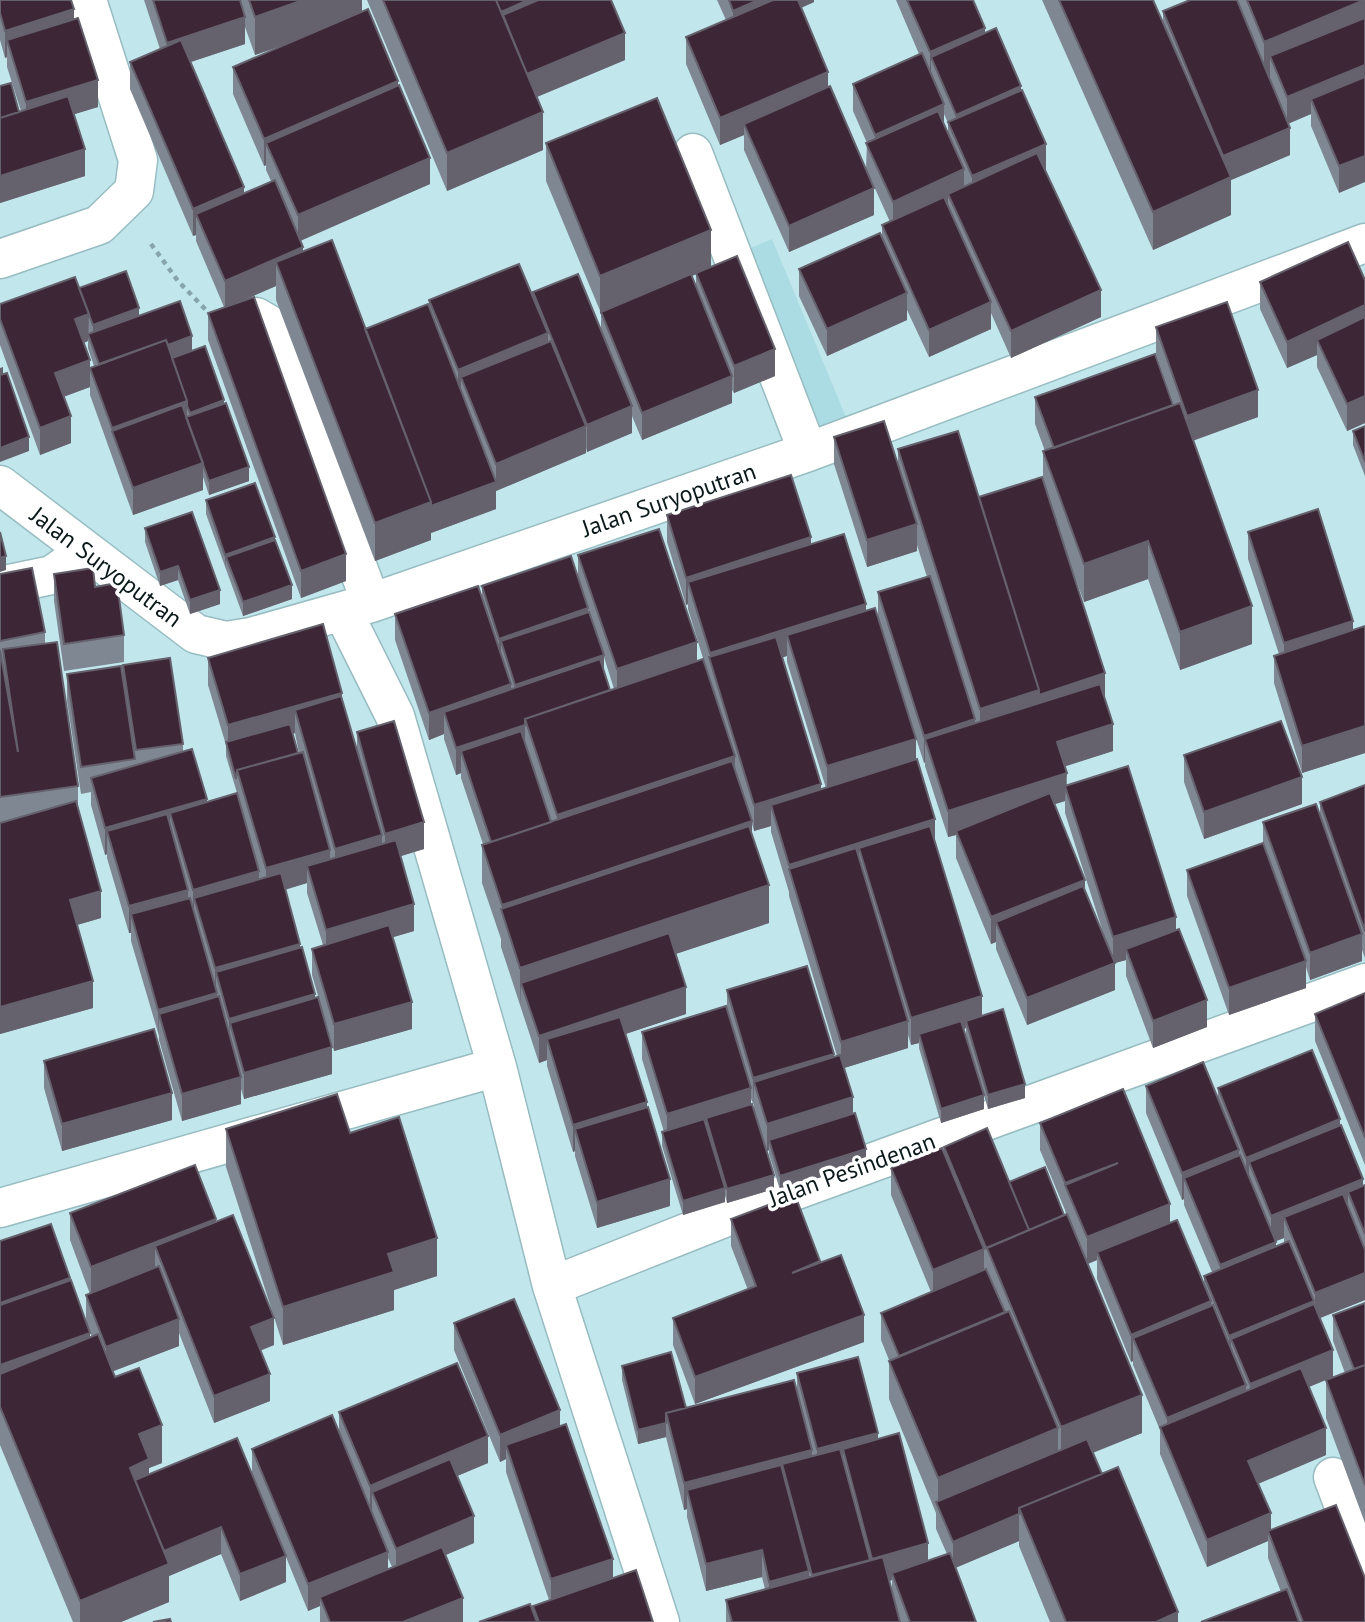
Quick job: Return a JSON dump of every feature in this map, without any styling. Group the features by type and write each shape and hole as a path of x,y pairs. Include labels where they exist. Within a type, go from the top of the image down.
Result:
{"street":[{"path":"0,259 99,225 134,191 138,160 87,0"},
{"path":"693,152 808,452"},
{"name":"Jalan Suryoputran","path":"0,485 177,623 210,640 251,637 357,608 808,452 1365,243"},
{"path":"256,317 268,324 357,608 395,716 497,1067 552,1286 660,1622"},
{"path":"0,586 51,575 85,552"},
{"name":"Jalan Pesindenan","path":"552,1286 772,1199 1365,983"},
{"path":"0,1208 497,1067"},
{"path":"1333,1477 1365,1562"}],"path":[{"path":"125,202 150,242 196,302 222,317 256,317"}],"shaded area":[{"path":"772,239 846,417 802,435 729,257"}],"building":[{"path":"0,0 71,0 74,9 5,31"},
{"path":"153,0 240,0 245,17 167,43"},
{"path":"249,0 303,0 255,17"},
{"path":"383,0 496,0 543,112 447,153"},
{"path":"496,0 528,0 501,12"},
{"path":"538,0 611,0 625,33 527,74 503,15"},
{"path":"729,0 758,0 733,11"},
{"path":"773,0 798,0 828,72 720,118 686,37"},
{"path":"907,0 973,0 985,28 930,52"},
{"path":"1059,0 1153,0 1231,177 1153,212"},
{"path":"1190,0 1237,0 1290,128 1223,156 1163,11"},
{"path":"1247,0 1364,0 1264,42"},
{"path":"368,9 398,81 264,139 233,67"},
{"path":"78,18 98,80 26,102 7,40"},
{"path":"1365,18 1365,65 1287,97 1270,56"},
{"path":"996,28 1021,86 956,115 931,57"},
{"path":"181,40 244,187 193,209 130,62"},
{"path":"922,53 944,104 875,135 853,84"},
{"path":"1365,77 1365,156 1339,166 1311,99"},
{"path":"11,83 19,112 0,118 0,86"},
{"path":"399,85 430,158 298,215 266,143"},
{"path":"830,86 874,188 789,226 744,124"},
{"path":"1022,90 1046,144 972,176 948,122"},
{"path":"68,96 85,149 0,176 0,118"},
{"path":"657,98 711,230 600,276 546,143"},
{"path":"938,111 964,169 893,202 866,143"},
{"path":"1037,153 1101,290 1011,331 948,194"},
{"path":"275,180 303,247 225,281 196,214"},
{"path":"944,197 991,302 929,330 882,225"},
{"path":"880,233 907,293 827,329 799,269"},
{"path":"332,240 431,502 375,523 276,262"},
{"path":"1348,242 1365,280 1365,305 1287,342 1260,282"},
{"path":"737,256 775,349 734,366 696,273"},
{"path":"519,264 548,333 458,370 429,300"},
{"path":"126,271 139,308 93,325 79,288"},
{"path":"578,274 632,406 587,425 533,292"},
{"path":"691,274 732,376 642,413 601,312"},
{"path":"75,277 89,314 75,319 90,360 55,373 71,416 40,428 0,319 0,304"},
{"path":"254,297 346,554 301,571 208,313"},
{"path":"180,301 192,336 168,345 166,340 99,364 88,334"},
{"path":"1227,302 1258,390 1187,416 1156,327"},
{"path":"428,304 496,482 431,506 365,329"},
{"path":"1365,317 1365,396 1347,404 1317,340"},
{"path":"166,340 187,401 112,428 90,368"},
{"path":"551,341 586,426 496,464 461,377"},
{"path":"205,346 224,400 190,413 172,358"},
{"path":"1155,354 1173,405 1054,448 1035,397"},
{"path":"7,373 29,437 0,448 0,375"},
{"path":"226,403 249,467 209,481 186,417"},
{"path":"1180,403 1252,606 1180,632 1148,541 1084,564 1043,451"},
{"path":"182,405 203,463 133,488 112,431"},
{"path":"884,421 917,524 867,540 834,437"},
{"path":"1365,426 1365,462 1353,431"},
{"path":"958,431 1039,690 980,709 898,449"},
{"path":"791,475 811,537 686,578 667,515"},
{"path":"1042,477 1105,673 1039,695 979,497"},
{"path":"255,483 275,537 225,555 206,500"},
{"path":"1318,509 1353,621 1284,643 1248,532"},
{"path":"192,512 220,590 190,600 178,566 160,572 145,528"},
{"path":"659,529 697,642 617,669 578,555"},
{"path":"0,532 6,556 0,558"},
{"path":"844,534 866,604 710,653 688,582"},
{"path":"275,540 292,585 243,602 226,557"},
{"path":"571,556 588,608 499,639 482,586"},
{"path":"32,568 45,632 0,641 0,574"},
{"path":"93,568 95,587 117,583 124,635 64,644 54,574"},
{"path":"930,576 975,719 924,736 878,592"},
{"path":"478,586 511,684 429,713 395,614"},
{"path":"875,608 916,739 827,766 787,635"},
{"path":"589,612 604,655 515,685 501,641"},
{"path":"323,624 342,693 228,725 208,658"},
{"path":"1365,626 1365,726 1302,746 1274,656"},
{"path":"776,637 821,784 754,805 709,657"},
{"path":"57,642 78,786 0,797 0,650 18,752 3,649"},
{"path":"170,658 183,744 136,750 123,665"},
{"path":"600,659 610,690 525,719 525,725 456,748 444,712"},
{"path":"703,659 735,756 557,815 525,719"},
{"path":"121,666 135,759 81,767 67,674"},
{"path":"1100,684 1113,724 1057,742 1067,773 948,811 925,739"},
{"path":"341,696 382,835 335,849 295,710"},
{"path":"394,721 424,822 385,834 357,732"},
{"path":"1281,721 1302,777 1204,812 1184,755"},
{"path":"290,724 298,753 237,770 236,779 226,742"},
{"path":"521,731 551,822 491,842 461,751"},
{"path":"192,749 207,799 105,828 91,778"},
{"path":"303,752 330,850 266,868 237,770"},
{"path":"917,759 935,819 789,865 771,805"},
{"path":"732,761 752,821 502,905 482,845"},
{"path":"1128,766 1176,917 1113,937 1065,786"},
{"path":"1365,785 1365,931 1320,802"},
{"path":"237,793 259,871 193,890 170,813"},
{"path":"1050,793 1085,880 991,917 956,831"},
{"path":"76,801 101,891 70,900 93,981 0,1007 0,823"},
{"path":"1316,804 1362,934 1310,953 1263,822"},
{"path":"167,814 188,890 129,906 107,831"},
{"path":"749,826 769,885 520,968 501,909"},
{"path":"930,826 982,996 911,1018 859,848"},
{"path":"396,840 414,904 326,930 307,866"},
{"path":"1263,843 1306,961 1229,988 1187,870"},
{"path":"856,848 908,1021 841,1042 789,869"},
{"path":"281,873 300,944 215,968 194,898"},
{"path":"1083,886 1115,963 1027,998 996,922"},
{"path":"190,898 217,993 158,1010 131,914"},
{"path":"389,925 412,1002 334,1024 312,949"},
{"path":"1179,929 1207,1000 1153,1021 1126,949"},
{"path":"669,933 686,987 539,1036 521,983"},
{"path":"302,947 315,994 229,1019 216,972"},
{"path":"807,966 834,1054 753,1078 727,990"},
{"path":"1365,993 1365,1138 1315,1014"},
{"path":"219,996 241,1077 182,1094 159,1014"},
{"path":"318,997 332,1047 244,1073 230,1023"},
{"path":"726,1006 751,1088 667,1114 642,1032"},
{"path":"1003,1009 1025,1084 988,1095 966,1021"},
{"path":"620,1017 647,1102 573,1125 547,1039"},
{"path":"961,1021 984,1095 941,1109 919,1034"},
{"path":"154,1029 172,1093 62,1124 44,1061"},
{"path":"1312,1050 1340,1119 1246,1158 1218,1088"},
{"path":"840,1055 853,1097 767,1124 754,1082"},
{"path":"1203,1062 1239,1150 1182,1173 1146,1086"},
{"path":"1123,1089 1170,1204 1087,1237 1065,1185 1118,1163 1065,1183 1040,1123"},
{"path":"337,1094 350,1133 399,1117 437,1238 388,1254 394,1272 283,1307 226,1129"},
{"path":"752,1104 774,1175 727,1189 706,1118"},
{"path":"648,1107 670,1179 597,1202 575,1129"},
{"path":"855,1113 866,1149 780,1176 769,1140"},
{"path":"704,1119 725,1188 683,1201 662,1132"},
{"path":"1341,1125 1363,1179 1271,1216 1249,1162"},
{"path":"987,1128 1029,1230 986,1248 944,1147"},
{"path":"942,1148 984,1249 933,1270 891,1168"},
{"path":"1240,1155 1276,1242 1220,1265 1184,1178"},
{"path":"195,1165 216,1219 91,1267 70,1213"},
{"path":"1045,1167 1064,1215 1029,1230 1009,1182"},
{"path":"1365,1185 1365,1234 1348,1192"},
{"path":"1343,1194 1365,1250 1365,1273 1315,1293 1284,1217"},
{"path":"795,1195 820,1261 792,1273 841,1255 864,1315 695,1377 673,1318 756,1286 731,1219"},
{"path":"1067,1214 1142,1395 1061,1427 987,1248"},
{"path":"233,1215 274,1318 251,1327 270,1374 214,1396 155,1246"},
{"path":"1177,1220 1211,1301 1131,1335 1097,1252"},
{"path":"51,1224 70,1278 0,1303 0,1241"},
{"path":"1289,1241 1314,1301 1229,1336 1204,1276"},
{"path":"159,1266 179,1319 106,1347 86,1295"},
{"path":"986,1269 1005,1312 899,1356 881,1313"},
{"path":"71,1280 90,1333 0,1365 0,1305"},
{"path":"514,1299 560,1410 500,1435 454,1323"},
{"path":"1365,1303 1365,1365 1354,1369 1333,1315"},
{"path":"1314,1304 1333,1350 1250,1384 1231,1339"},
{"path":"1213,1305 1246,1385 1167,1418 1133,1338"},
{"path":"1009,1311 1058,1428 938,1478 889,1361"},
{"path":"98,1334 115,1377 139,1368 162,1425 139,1434 149,1459 130,1468 169,1564 80,1601 0,1407 0,1374"},
{"path":"671,1352 686,1408 666,1413 666,1423 638,1430 622,1366"},
{"path":"858,1357 878,1433 817,1449 797,1373"},
{"path":"457,1363 488,1436 370,1486 339,1412"},
{"path":"1365,1365 1365,1485 1326,1380"},
{"path":"1301,1368 1326,1428 1248,1461 1271,1513 1207,1540 1160,1427"},
{"path":"794,1380 812,1450 684,1483 666,1413"},
{"path":"332,1415 388,1552 308,1584 252,1449"},
{"path":"566,1424 613,1559 551,1579 506,1445"},
{"path":"899,1433 928,1543 872,1559 843,1449"},
{"path":"237,1438 286,1556 240,1574 221,1527 164,1551 135,1480"},
{"path":"1087,1439 1102,1474 1019,1508 1019,1514 953,1542 936,1502"},
{"path":"840,1449 870,1560 812,1575 782,1464"},
{"path":"450,1459 474,1516 396,1549 372,1492"},
{"path":"781,1465 809,1571 769,1582 762,1550 706,1564 687,1490"},
{"path":"1118,1467 1178,1612 1156,1622 1066,1622 1019,1508"},
{"path":"1336,1505 1365,1578 1365,1622 1303,1622 1268,1531"},
{"path":"442,1547 463,1598 403,1622 330,1622 320,1597"},
{"path":"950,1553 976,1622 910,1622 892,1573"},
{"path":"883,1557 900,1622 732,1622 726,1600"},
{"path":"636,1570 653,1622 539,1622 533,1606"},
{"path":"1287,1589 1299,1622 1201,1622"},
{"path":"530,1604 537,1622 479,1622"}]}
